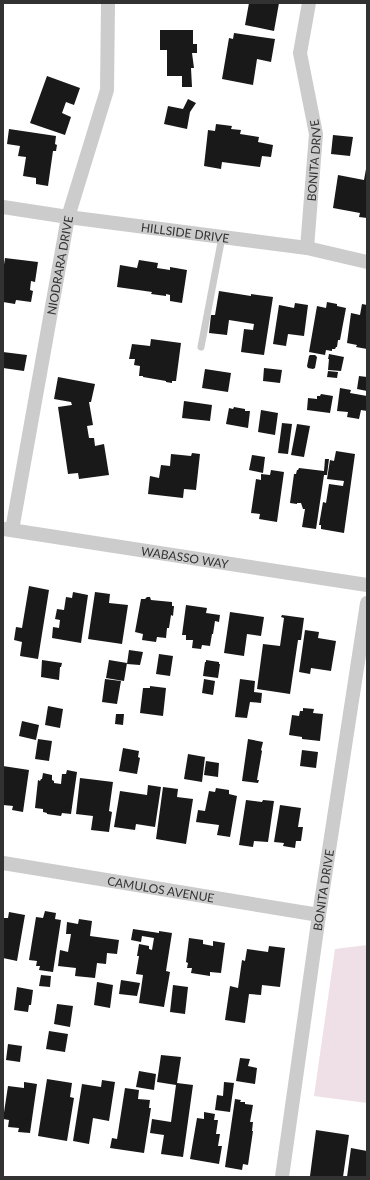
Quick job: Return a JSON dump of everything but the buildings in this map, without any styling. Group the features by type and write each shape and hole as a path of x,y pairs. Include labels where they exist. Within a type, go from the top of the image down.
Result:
{"street":[{"name":"NIODRARA DRIVE","path":"8,530 68,217 107,90 108,3"},
{"name":"BONITA DRIVE","path":"307,248 316,134 300,53 309,3"},
{"name":"HILLSIDE DRIVE","path":"3,207 68,217 307,248 367,262"},
{"name":"WABASSO WAY","path":"8,530 367,585"},
{"name":"BONITA DRIVE","path":"282,1177 319,915 367,603"},
{"name":"CAMULOS AVENUE","path":"3,863 319,915"}],"lane":[{"path":"201,347 222,237"}],"shaded area":[{"path":"367,945 367,1103 314,1096 335,949"}]}
